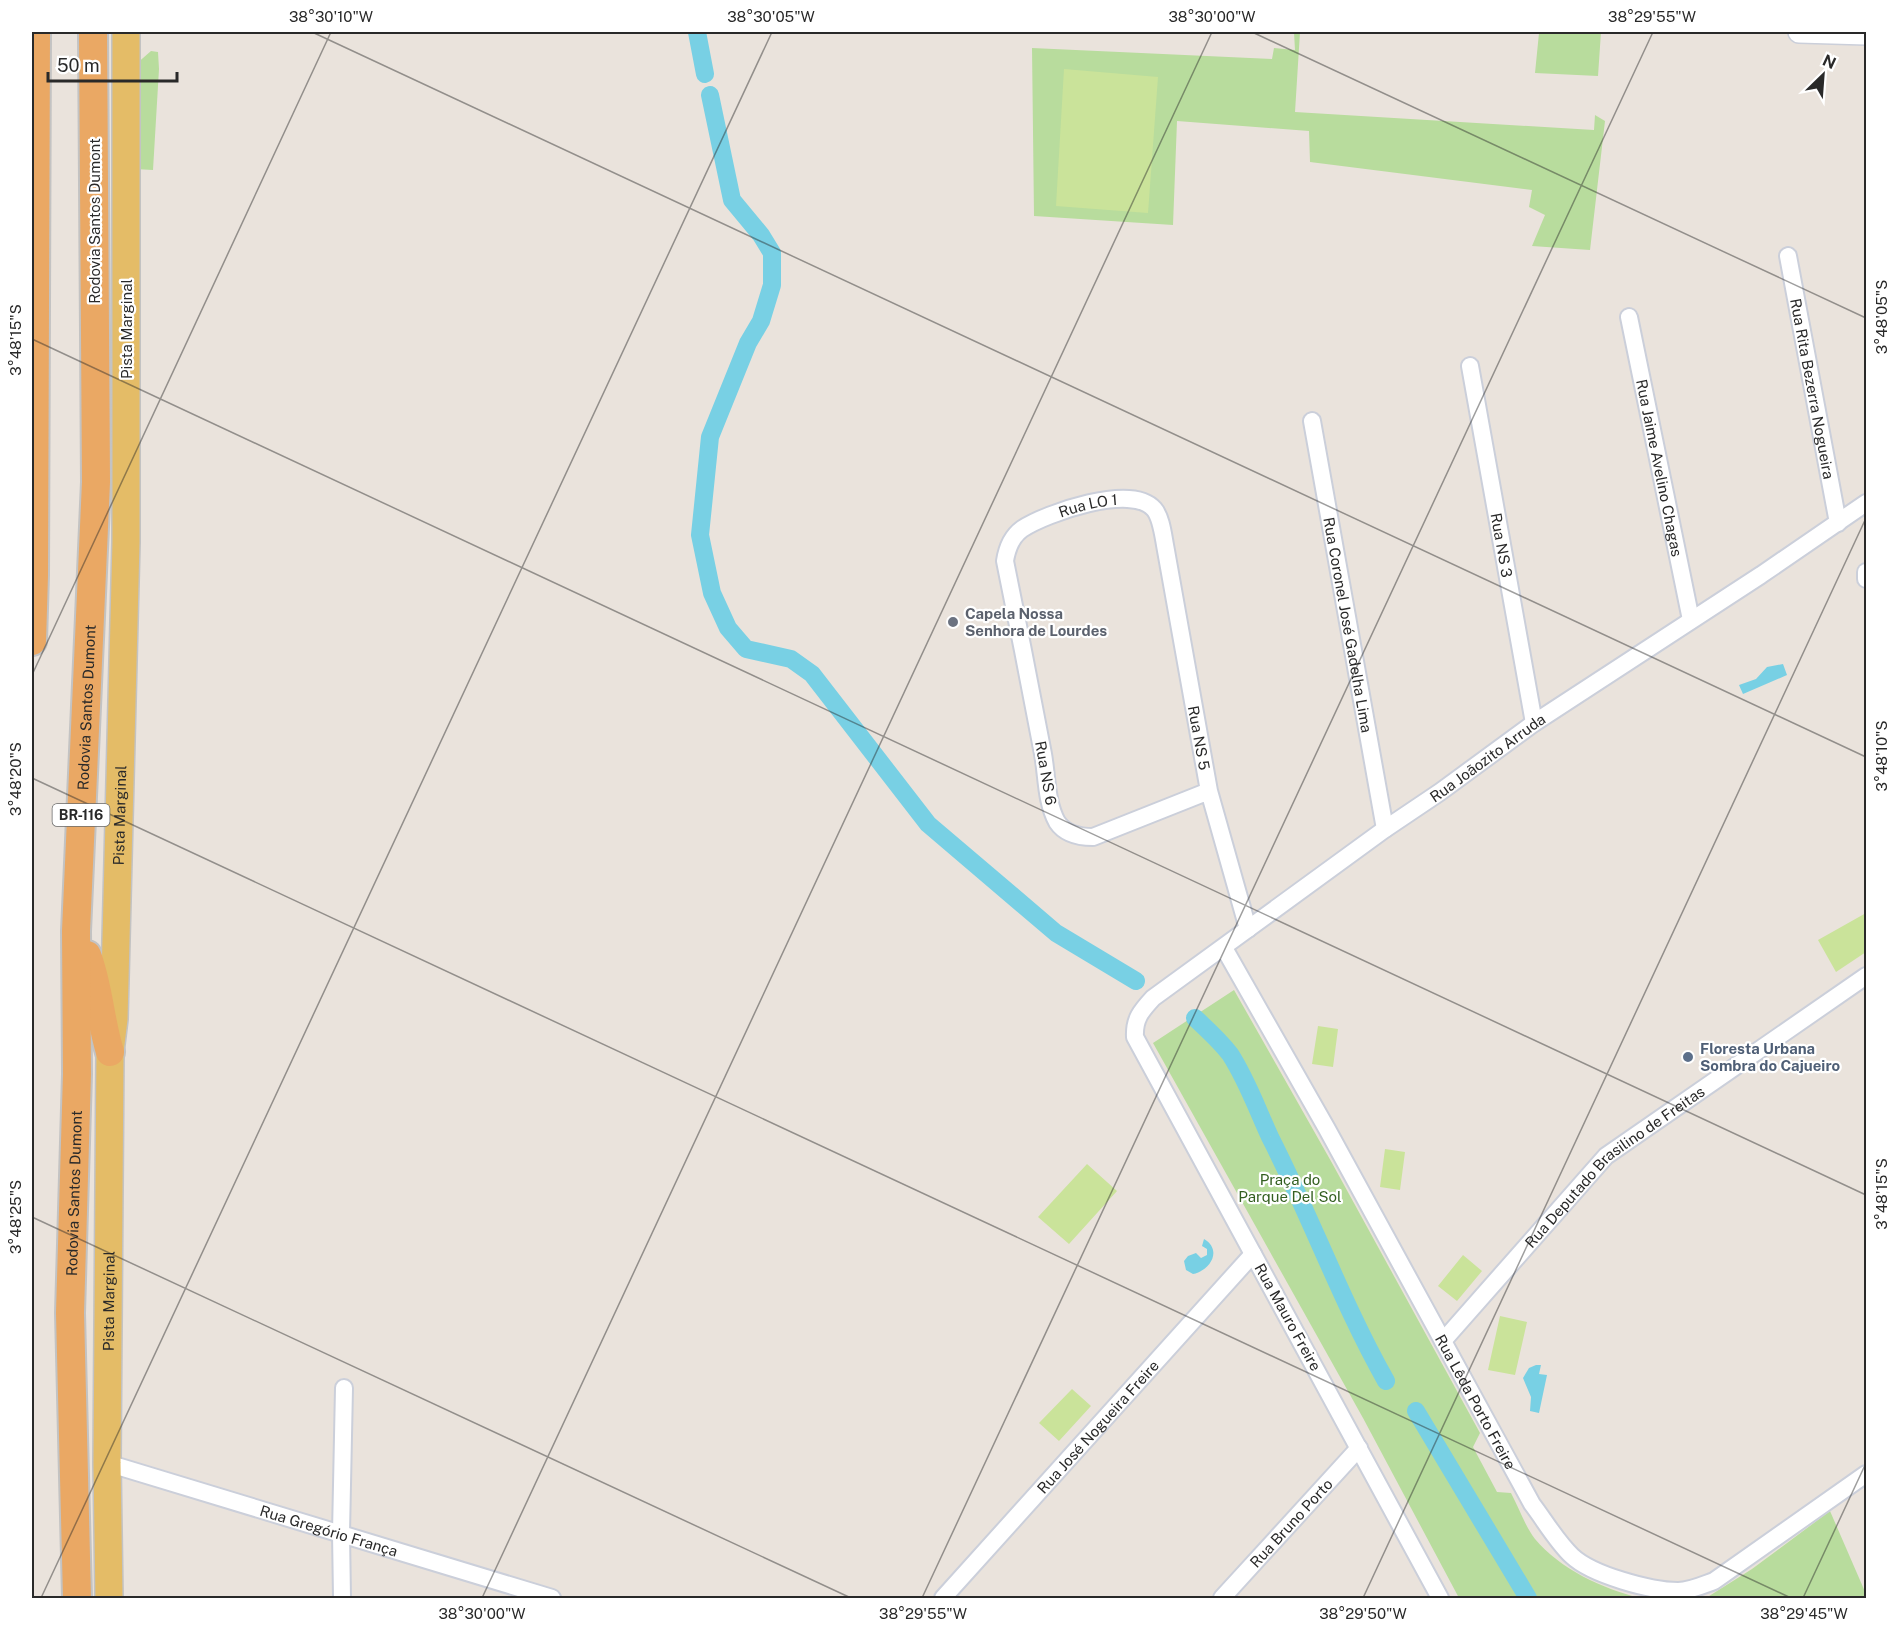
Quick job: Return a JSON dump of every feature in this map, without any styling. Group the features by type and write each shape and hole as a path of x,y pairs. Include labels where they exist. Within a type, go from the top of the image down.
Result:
{"highway":[{"path":"32,640 36,32"},
{"name":"Rodovia Santos Dumont","path":"76,1599 70,1313 77,1074 76,931 96,483 93,32"},
{"path":"76,931 94,973 100,1015 110,1052"}],"main road":[{"name":"Pista Marginal","path":"109,1599 107,1463 110,1052 114,1019 126,542 126,32"}],"street":[{"path":"1799,32 1866,34"},
{"name":"Rua Rita Bezerra Nogueira","path":"1788,256 1838,523"},
{"name":"Rua Jaime Avelino Chagas","path":"1629,317 1691,620"},
{"name":"Rua NS 3","path":"1470,366 1534,723"},
{"name":"Rua Coronel José Gadelha Lima","path":"1312,421 1385,829"},
{"name":"Rua LO 1","path":"1005,561 1006,549 1012,539 1022,530 1051,514 1122,498 1145,502 1155,510 1165,544"},
{"name":"Rua Joãozito Arruda","path":"1135,1037 1134,1024 1152,998 1534,723 1866,503"},
{"name":"Rua NS 5","path":"1165,544 1209,791 1248,930"},
{"name":"Rua NS 6","path":"1005,561 1044,758 1051,808 1061,827 1078,837 1093,837 1209,791"},
{"path":"1866,572 1866,579"},
{"name":"Rua Lêda Porto Freire","path":"1224,948 1327,1129 1532,1504 1572,1556 1606,1575 1678,1591 1714,1581 1866,1474"},
{"name":"Rua Deputado Brasilino de Freitas","path":"1443,1341 1606,1156 1866,976"},
{"name":"Rua Mauro Freire","path":"1135,1037 1440,1599"},
{"name":"Rua José Nogueira Freire","path":"943,1599 1253,1254"},
{"path":"342,1599 344,1388"},
{"name":"Rua Bruno Porto","path":"1222,1599 1359,1448"},
{"name":"Rua Gregório França","path":"107,1463 552,1599"}],"green space":[{"path":"1294,32 1300,32 1295,112 1594,130 1595,115 1605,121 1590,250 1532,246 1545,215 1529,207 1532,190 1310,162 1309,131 1177,121 1173,225 1034,216 1032,48 1272,59 1274,48 1295,50"},
{"path":"1525,32 1601,32 1598,76 1535,73 1539,33"},
{"path":"151,51 158,52 159,69 153,170 135,169 135,65"},
{"path":"1064,69 1158,77 1148,213 1056,206"},
{"path":"1866,913 1866,952 1836,972 1818,940"},
{"name":"Praça do Parque Del Sol","path":"1234,990 1480,1433 1473,1447 1497,1492 1511,1493 1531,1534 1557,1560 1597,1583 1640,1598 1459,1598 1363,1418 1153,1043"},
{"path":"1318,1026 1338,1029 1333,1067 1312,1064"},
{"path":"1385,1149 1405,1152 1400,1190 1380,1187"},
{"path":"1087,1164 1117,1191 1069,1244 1038,1217"},
{"path":"1463,1255 1482,1271 1457,1301 1438,1286"},
{"path":"1500,1316 1527,1322 1515,1375 1488,1370"},
{"path":"1072,1389 1091,1406 1059,1441 1039,1423"},
{"path":"1830,1511 1866,1598 1706,1598 1752,1569"}],"water":[{"path":"1783,664 1787,675 1743,694 1739,685 1756,679 1767,667"},
{"path":"1204,1239 1213,1249 1212,1260 1205,1269 1193,1274 1186,1270 1184,1261 1188,1256 1196,1253 1201,1258 1207,1255 1207,1249 1202,1246"},
{"path":"1541,1365 1539,1374 1547,1375 1539,1413 1530,1411 1531,1397 1523,1378 1529,1368"}],"waterway":[{"path":"697,32 705,74"},
{"path":"710,95 732,200 761,235 772,253 772,285 761,321 748,343 710,437 700,535 712,593 728,628 746,649 791,659 812,674 928,824 1056,933 1136,981"},
{"path":"1195,1018 1226,1049 1242,1074 1355,1321 1386,1381"},
{"path":"1416,1411 1528,1598"}],"place":[{"name":"Capela Nossa Senhora de Lourdes","path":"953,622"},
{"name":"Floresta Urbana Sombra do Cajueiro","path":"1688,1057"}]}
